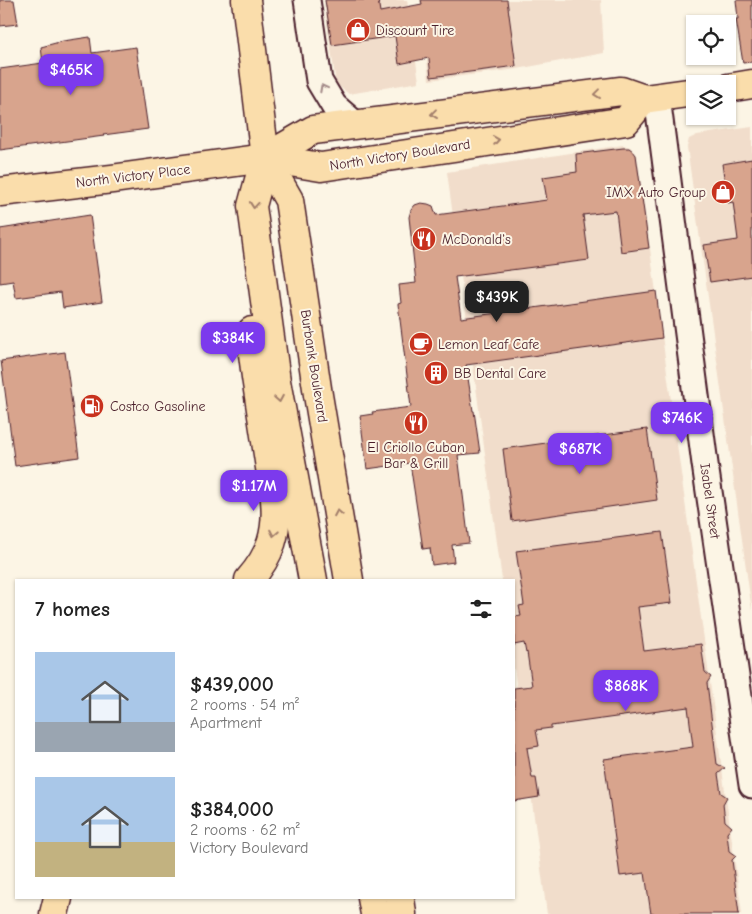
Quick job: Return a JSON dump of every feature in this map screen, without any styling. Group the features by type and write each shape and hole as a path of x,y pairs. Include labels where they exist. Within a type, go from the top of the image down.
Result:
{"main road":[{"name":"Burbank Boulevard","path":"246,0 265,158 252,206 276,381 313,579"},
{"path":"736,87 752,84"},
{"path":"265,158 312,130 621,91 651,98 686,93"},
{"name":"North Victory Boulevard","path":"265,158 321,167 626,121 651,98"},
{"name":"Burbank Boulevard","path":"265,158 289,200 347,571"},
{"name":"North Victory Place","path":"0,192 265,158"},
{"path":"250,579 270,549 275,533 276,516 251,339 253,321 263,282"},
{"path":"324,579 347,571"},
{"path":"54,914 58,899"},
{"path":"372,899 375,914"},
{"path":"400,899 402,914"}],"street":[{"path":"307,0 320,81 334,106 355,124"},
{"name":"Isabel Street","path":"651,98 752,785"}],"shaded area":[{"path":"324,0 407,0 419,82 349,94 336,84"},
{"path":"420,0 601,0 604,53 517,69 429,80"},
{"path":"752,127 752,611 687,147 689,139 697,135"},
{"path":"623,145 630,147 637,155 742,914 547,914 515,674 515,579 502,579 447,172"}],"building":[{"path":"0,0 14,0 18,24 0,26"},
{"path":"325,0 378,0 380,12 422,4 421,0 507,0 516,66 431,77 429,58 399,64 395,36 332,45"},
{"path":"736,0 752,0 752,62 743,63 736,19 738,19"},
{"path":"90,37 92,53 136,47 148,129 0,150 0,69 43,63 41,47"},
{"path":"629,148 636,155 649,248 621,252 616,211 583,215 589,260 455,277 461,318 656,291 662,338 466,365 480,453 458,455 469,543 452,545 454,562 432,565 430,548 423,549 410,463 367,469 360,416 373,414 372,412 411,407 398,304 401,303 399,285 416,283 409,217 411,210 415,205 421,203 428,204 433,206 436,215 547,200 543,177 577,172 576,154"},
{"path":"752,159 752,276 710,282 704,245 738,240 733,202 728,203 722,164"},
{"path":"90,215 102,302 63,308 61,292 16,298 13,281 0,283 0,229"},
{"path":"65,352 79,457 15,466 1,361"},
{"path":"647,429 657,500 512,521 503,449"},
{"path":"662,532 672,603 638,607 644,651 701,644 705,672 711,677 707,683 717,764 725,768 718,774 721,793 727,797 723,804 725,821 732,827 727,833 729,851 736,856 732,860 739,914 651,914 645,873 620,876 604,759 693,747 688,707 551,726 551,728 536,730 539,746 527,748 532,778 536,778 539,797 515,801 515,688 532,686 524,643 515,645 515,617 521,616 519,606 524,605 516,551"}],"place":[{"name":"Discount Tire","path":"358,30"},
{"name":"IMX Auto Group","path":"723,192"},
{"name":"McDonald's","path":"424,239"},
{"name":"Lemon Leaf Cafe","path":"421,344"},
{"name":"BB Dental Care","path":"436,373"},
{"name":"Costco Gasoline","path":"92,406"},
{"name":"El Criollo Cuban Bar & Grill","path":"416,423"}]}
